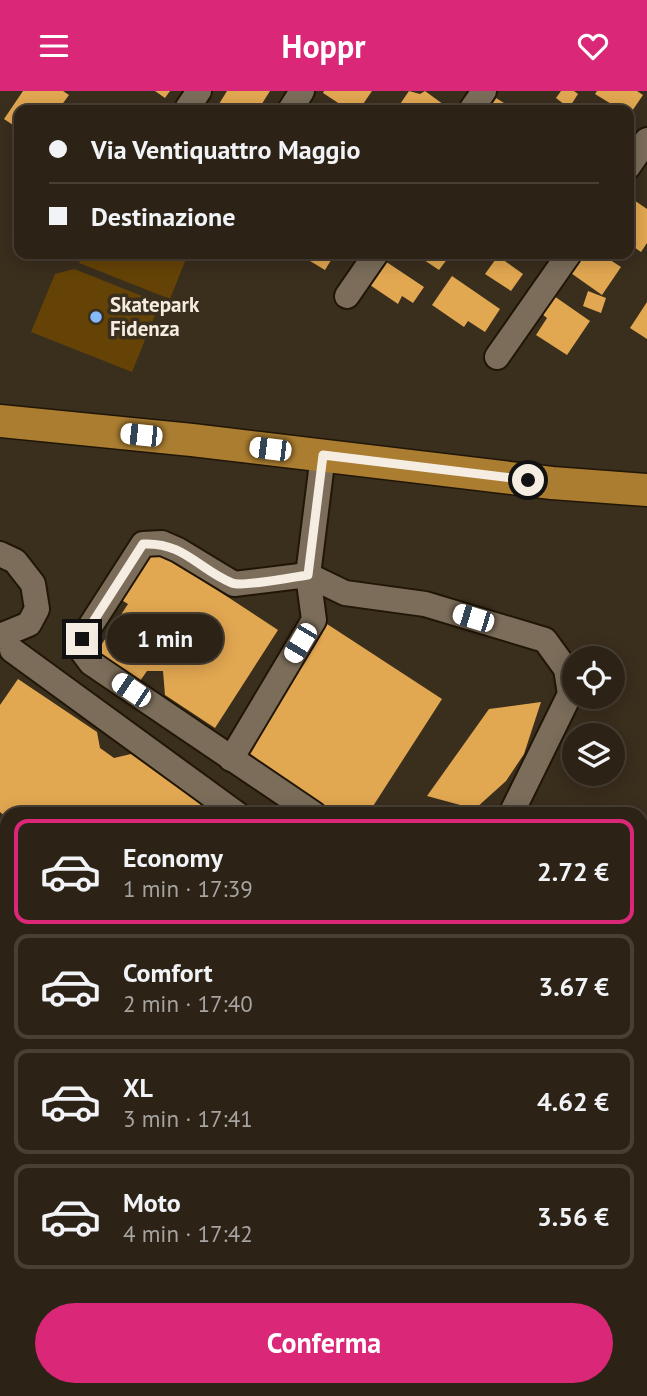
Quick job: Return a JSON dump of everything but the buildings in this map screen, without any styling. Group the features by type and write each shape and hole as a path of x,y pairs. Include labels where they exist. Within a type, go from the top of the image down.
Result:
{"main road":[{"path":"0,421 323,455 552,483 647,490"}],"street":[{"path":"634,158 647,140"},
{"path":"347,296 373,259"},
{"path":"497,357 566,259"},
{"path":"231,758 314,620 308,575 323,455"},
{"path":"304,807 91,663 82,652 82,639 143,544 162,543 178,550 234,584 308,575 345,593 425,604 545,641 566,669 570,694 514,807"},
{"path":"0,554 15,561 33,584 37,609 29,624 6,643 228,807"}],"shaded area":[{"path":"81,259 186,259 170,299 79,263"},
{"name":"Skatepark Fidenza","path":"74,269 160,303 132,372 31,332 55,274"}],"place":[{"name":"Skatepark Fidenza","path":"96,317"}],"route":[{"path":"82,639 143,544 162,543 178,550 234,584 308,575 323,455 528,480"}]}
